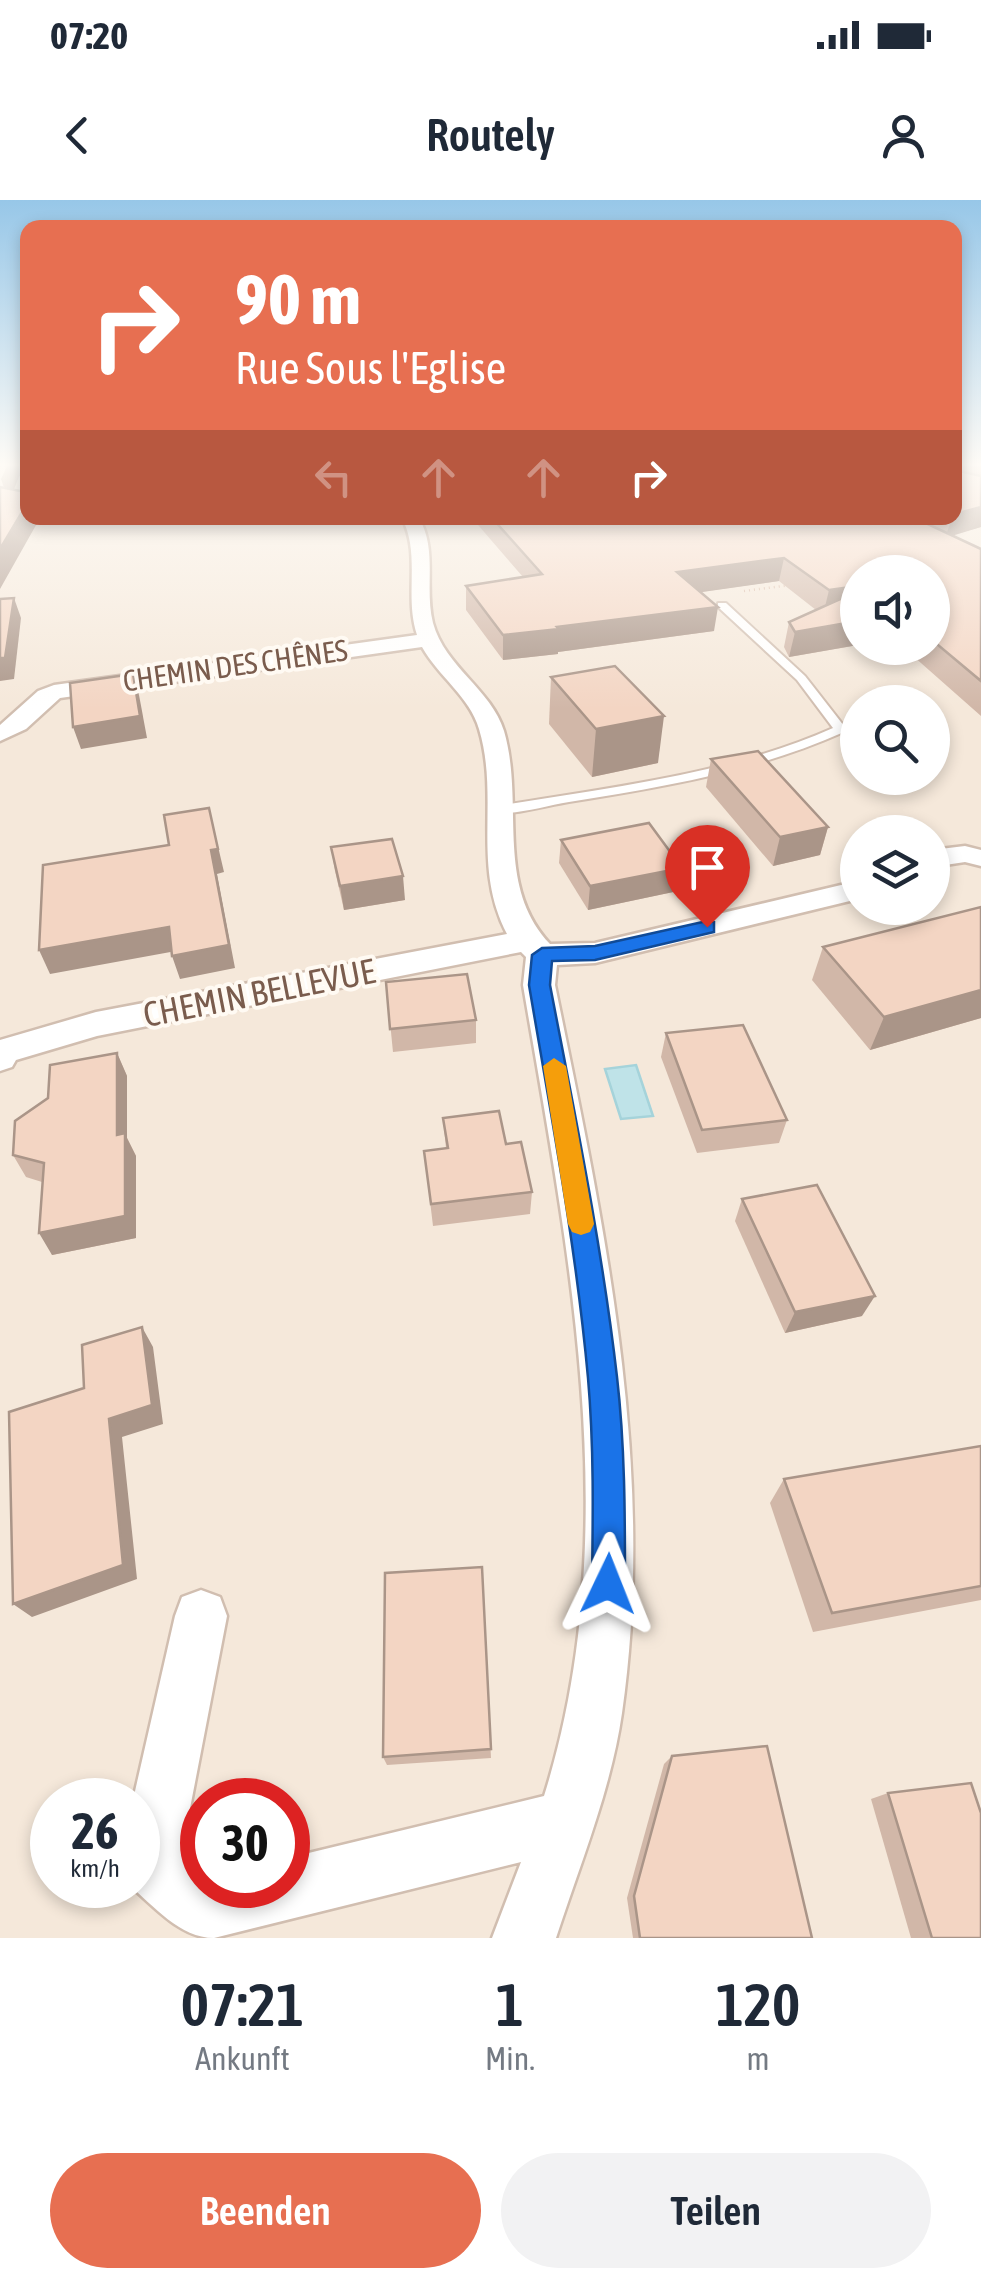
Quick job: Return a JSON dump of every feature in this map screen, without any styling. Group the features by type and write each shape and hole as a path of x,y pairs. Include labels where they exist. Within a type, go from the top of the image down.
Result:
{"street":[{"path":"419,547 420,606 427,640 492,728 508,910 534,948 577,1192 603,1377 609,1465 606,1620 594,1717 524,1938"},
{"name":"CHEMIN DES CHÊNES","path":"0,734 24,722 38,701 54,692 427,640"},
{"path":"950,856 965,854 981,858"},
{"name":"CHEMIN BELLEVUE","path":"0,1058 4,1050 96,1024 534,948 595,953 840,894"},
{"path":"201,1616 149,1862 206,1908 564,1821"}],"lane":[{"path":"498,810 685,776 806,747 840,729 801,678 722,605"}],"path":[{"path":"738,592 797,584"}],"shaded area":[{"path":"0,547 981,547 981,1938 0,1938"}],"water":[{"path":"636,1065 653,1116 621,1119 605,1069"}],"building":[{"path":"518,547 977,547 981,549 981,681 950,655 950,555 840,555 840,588 829,590 784,558 677,572 718,607 503,635 466,586 542,574"},
{"path":"14,598 5,658 0,658 0,599"},
{"path":"840,599 840,624 795,632 789,622"},
{"path":"615,666 664,716 596,729 551,677"},
{"path":"133,674 140,716 73,727 70,683"},
{"path":"758,751 828,827 780,837 711,759"},
{"path":"209,808 218,849 211,850 229,945 172,956 169,927 39,950 43,865 169,845 164,815"},
{"path":"649,823 682,868 590,886 561,840"},
{"path":"392,839 403,876 340,886 331,847"},
{"path":"981,907 981,990 884,1017 823,947 910,925 950,925 950,915"},
{"path":"467,974 476,1020 390,1029 386,982"},
{"path":"743,1025 787,1120 702,1130 666,1033"},
{"path":"117,1053 117,1135 125,1133 125,1216 39,1233 44,1163 13,1155 15,1121 48,1098 50,1065"},
{"path":"499,1111 506,1144 521,1142 532,1192 431,1204 424,1151 448,1148 443,1118"},
{"path":"817,1185 875,1296 795,1312 742,1199"},
{"path":"142,1327 152,1405 109,1419 123,1565 13,1604 9,1412 84,1388 82,1345"},
{"path":"981,1446 981,1586 832,1613 784,1479"},
{"path":"482,1567 491,1749 383,1757 385,1573"},
{"path":"767,1746 812,1938 640,1938 634,1896 672,1756"},
{"path":"971,1783 981,1813 981,1938 932,1938 888,1793"}],"slow traffic":[{"path":"554,1066 581,1224"}],"route":[{"path":"608,1584 609,1465 603,1377 577,1192 540,985 542,955 595,953 707,927"}]}
